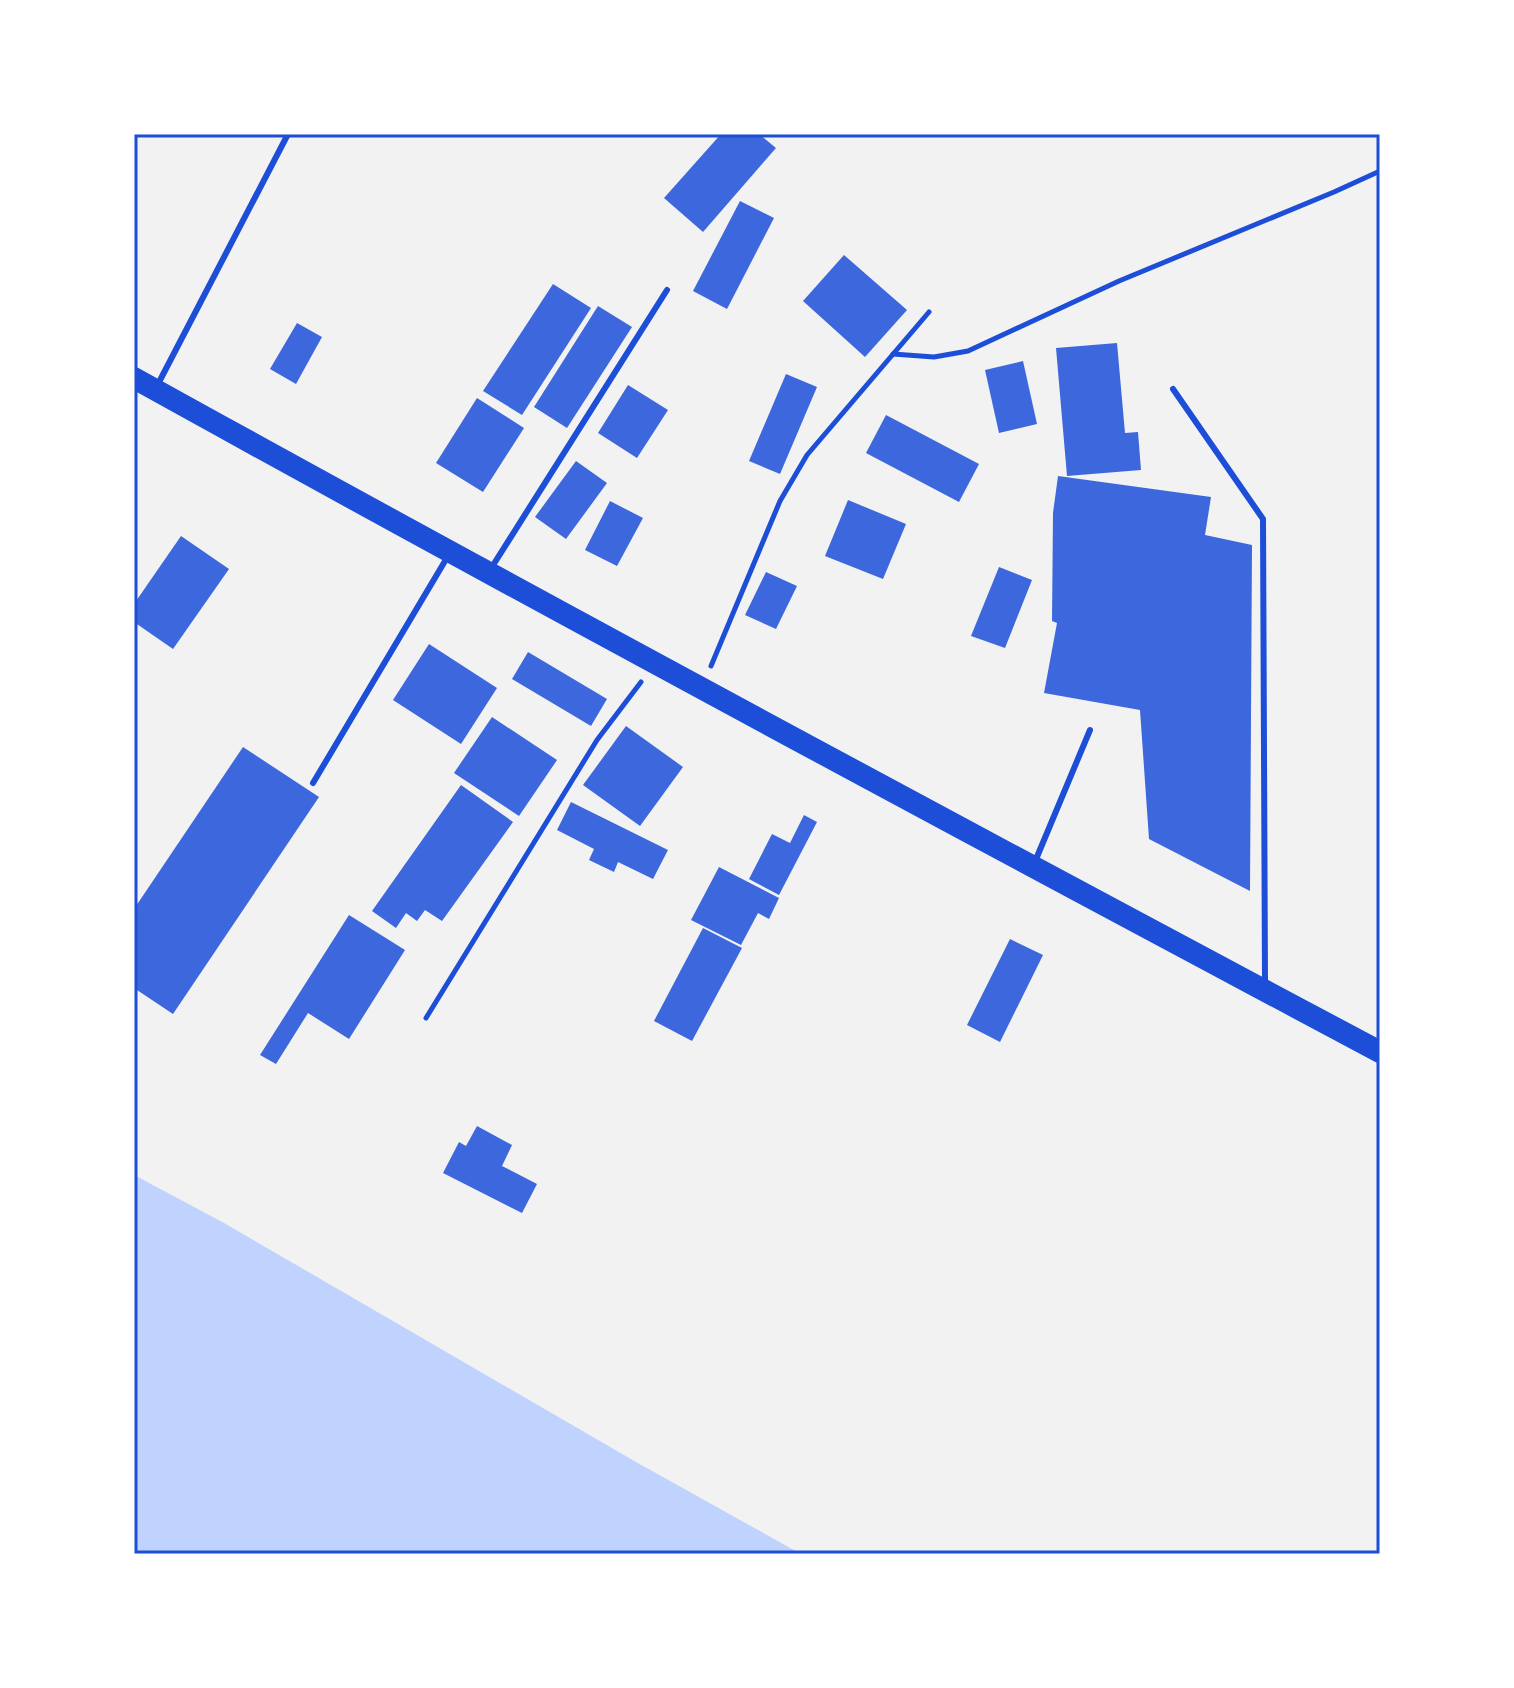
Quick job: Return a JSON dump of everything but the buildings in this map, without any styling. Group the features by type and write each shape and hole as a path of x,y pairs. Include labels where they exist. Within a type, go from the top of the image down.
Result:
{"highway":[{"path":"134,378 655,664 1380,1052"}],"lane":[{"path":"155,389 288,134"},
{"path":"488,573 667,290"},
{"path":"1173,389 1263,519 1265,991"},
{"path":"313,783 450,553"},
{"path":"1033,868 1090,730"}],"path":[{"path":"893,354 934,357 968,351 1119,281 1380,171"},
{"path":"702,689 780,501 807,455 929,312"},
{"path":"426,1018 597,740 655,664"}],"water":[{"path":"134,1175 224,1223 801,1554 134,1554"}]}
